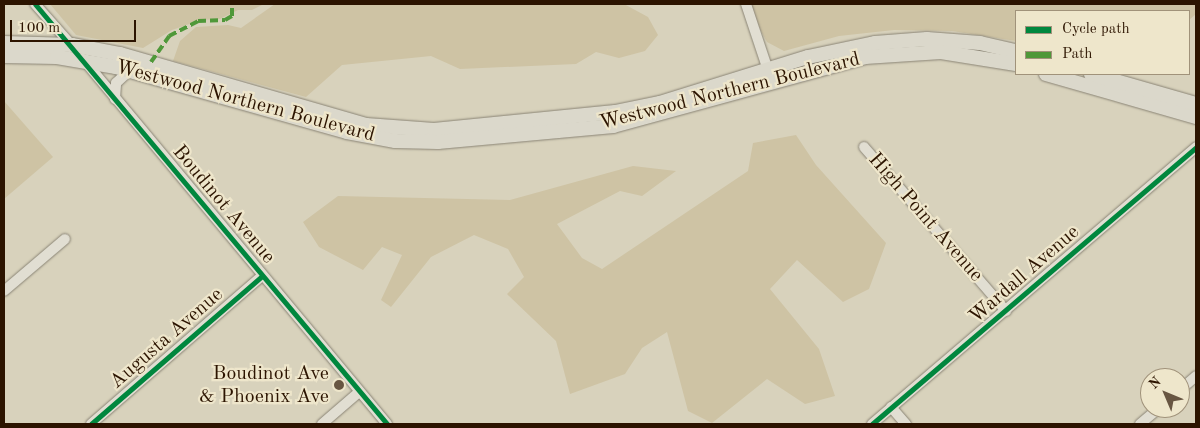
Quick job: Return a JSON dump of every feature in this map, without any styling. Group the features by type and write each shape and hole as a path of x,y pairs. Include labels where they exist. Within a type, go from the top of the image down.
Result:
{"main road":[{"name":"Westwood Northern Boulevard","path":"770,75 839,49 893,41 927,39 980,43 1015,51"},
{"name":"Westwood Northern Boulevard","path":"4,43 72,45 125,55 287,109"},
{"name":"Westwood Northern Boulevard","path":"4,56 57,57 129,70 287,109 366,125 434,130 615,112 660,103 770,75 829,64 904,54 941,52 1015,64"},
{"path":"1049,75 1196,117"},
{"path":"1094,75 1196,104"}],"street":[{"name":"Boudinot Avenue","path":"35,4 72,45 262,276 387,424"},
{"path":"746,4 770,75"},
{"path":"115,99 116,83 129,70"},
{"name":"High Point Avenue","path":"864,147 1006,311"},
{"name":"Wardall Avenue","path":"872,424 1196,148"},
{"path":"4,291 65,239"},
{"name":"Augusta Avenue","path":"91,424 262,276"},
{"path":"322,424 359,392"},
{"path":"892,407 906,424"}],"shaded area":[{"path":"50,4 264,4 252,10 238,10 220,19 201,20 172,30 143,48 76,35"},
{"path":"275,4 624,4 648,17 658,35 645,51 619,58 596,52 576,64 460,69 431,56 342,65 306,97 173,61 180,41 196,27 228,25 241,28"},
{"path":"746,4 1196,4 1196,14 1190,19 1190,10 1015,10 1015,41 952,31 894,30 839,36 784,51 767,42"},
{"path":"4,101 53,157 4,199"},
{"path":"796,135 816,165 886,243 869,289 843,302 797,260 770,289 819,349 835,396 805,404 767,379 712,423 688,411 667,332 642,348 625,374 570,394 556,341 507,294 524,277 508,249 474,235 431,257 391,307 381,300 402,255 382,247 363,270 319,247 303,222 338,196 510,200 633,166 676,171 642,196 620,191 557,224 582,258 602,269 748,171 753,143"}],"marked path":[{"path":"151,62 169,36 198,21 225,20 232,16 232,4"}],"cycle path":[{"path":"35,4 387,424"},
{"path":"872,424 1196,147"},
{"path":"91,424 262,276"}],"place":[{"name":"Boudinot Ave & Phoenix Ave","path":"339,385"}]}
